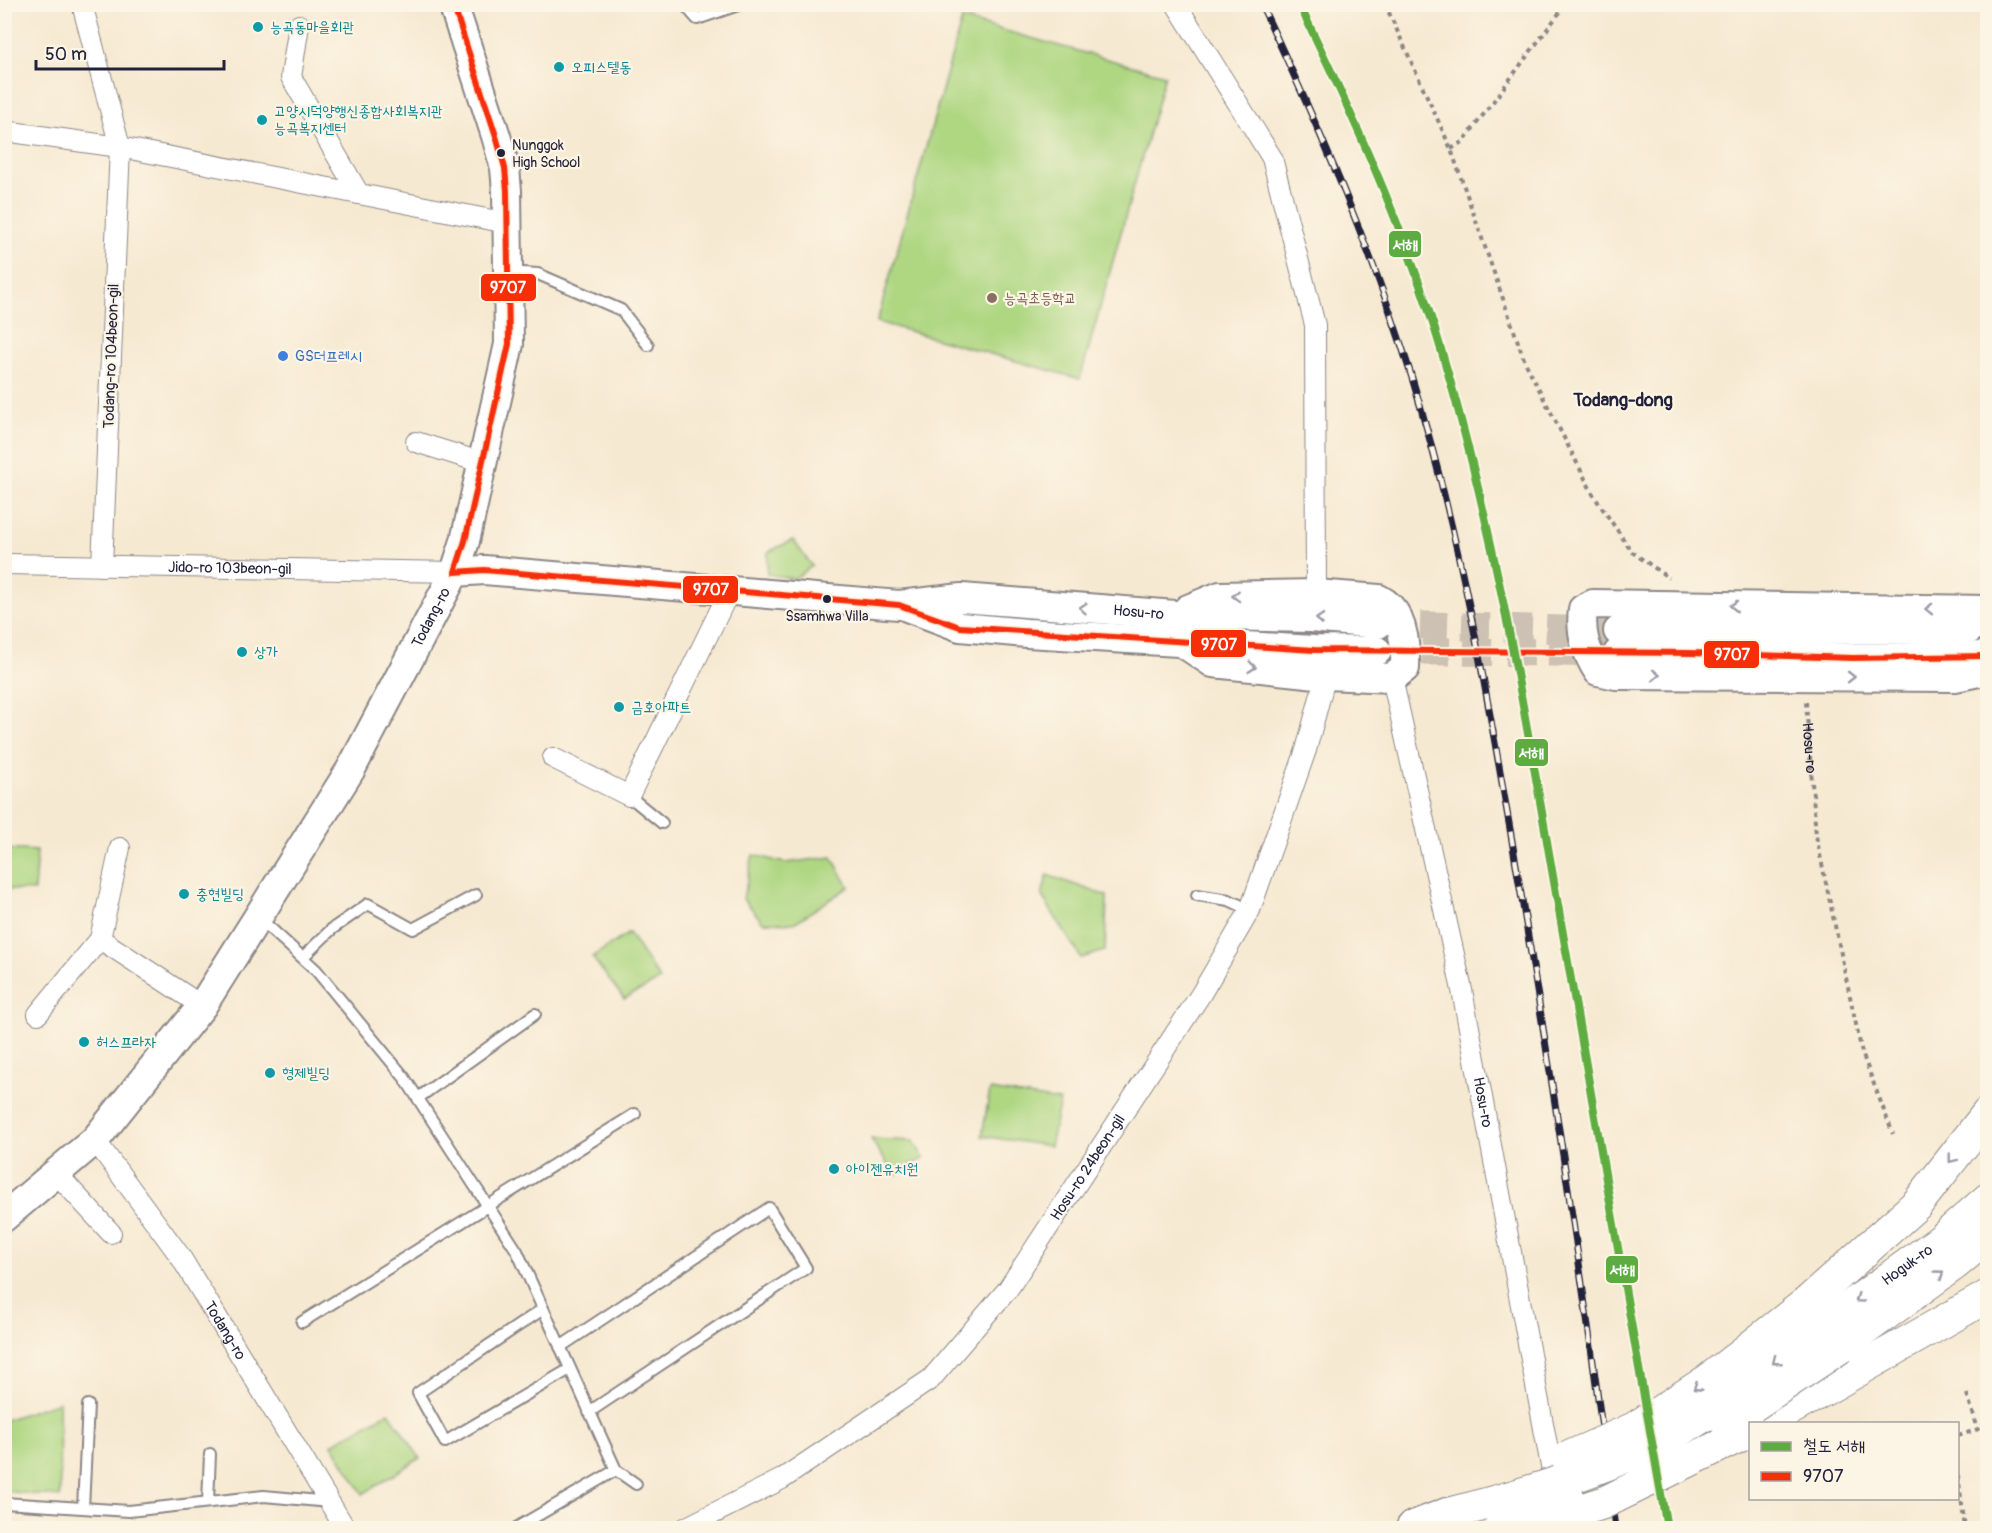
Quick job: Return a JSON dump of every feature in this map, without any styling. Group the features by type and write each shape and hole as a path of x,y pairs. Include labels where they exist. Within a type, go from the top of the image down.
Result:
{"highway":[{"path":"1413,1528 1449,1514"}],"main road":[{"name":"Todang-ro","path":"4,1217 95,1140 202,1006 351,769 436,612 455,572 465,541 509,344 505,168 453,4"},
{"name":"Hosu-ro","path":"455,572 484,570 899,605 962,598 1177,628 1314,651 1378,638"},
{"path":"1316,594 1379,599 1386,602 1403,632 1406,644 1405,668 1392,678 1326,675 1213,663 1177,628 1220,596 1316,594"},
{"path":"1988,610 1593,604 1583,609 1583,640 1598,671 1616,675 1955,677 1988,670"},
{"path":"1988,629 1618,642 1853,658 1988,656"},
{"path":"1766,1422 1834,1335 1917,1204 1988,1113"},
{"name":"Hoguk-ro","path":"1834,1335 1988,1199"},
{"name":"Hoguk-ro","path":"1834,1335 1956,1263 1988,1236"},
{"path":"1400,1528 1533,1492 1634,1454 1834,1335 1988,1296"},
{"path":"1501,1528 1606,1483 1733,1420 1834,1335"},
{"path":"1524,1528 1603,1503 1749,1431"}],"street":[{"name":"Todang-ro 104beon-gil","path":"82,4 120,147 102,566"},
{"path":"1176,4 1272,158 1315,325 1316,594"},
{"path":"299,25 291,77 359,194"},
{"path":"4,131 120,147 507,223"},
{"path":"416,442 483,463"},
{"name":"Jido-ro 103beon-gil","path":"4,564 455,572"},
{"path":"553,758 629,796 729,592"},
{"name":"Hosu-ro 24beon-gil","path":"686,1528 782,1479 931,1379 1008,1289 1201,994 1250,910 1302,762 1326,675"},
{"name":"Hosu-ro","path":"1392,678 1462,990 1563,1528"},
{"path":"38,1014 99,939 120,848"},
{"path":"99,939 202,1006"},
{"name":"Todang-ro","path":"95,1140 180,1256 345,1528"},
{"path":"56,1173 111,1233"}],"lane":[{"path":"684,4 697,19 741,4"},
{"path":"508,272 538,274 621,310 648,345"},
{"path":"629,796 662,823"},
{"path":"303,957 332,929 368,904 413,929 476,895"},
{"path":"1197,895 1228,900 1250,910"},
{"path":"258,917 303,957 390,1059 418,1098 517,1251 616,1470 636,1484"},
{"path":"418,1098 535,1014"},
{"path":"302,1322 635,1113"},
{"path":"560,1347 769,1208 806,1268 589,1412"},
{"path":"543,1309 418,1393 445,1442 570,1368"},
{"path":"83,1508 88,1405"},
{"path":"208,1502 210,1454"},
{"path":"516,1528 616,1470"},
{"path":"4,1503 129,1511 264,1496 331,1502"}],"path":[{"path":"1385,4 1450,149 1525,362 1594,496 1632,552 1709,606"},
{"path":"1450,149 1463,142 1566,4"},
{"name":"Hosu-ro","path":"1806,677 1816,836 1862,1053 1893,1134"},
{"path":"1967,1394 1978,1429"},
{"path":"1959,1436 1978,1429 1988,1421"},
{"path":"1959,1483 1965,1528"}],"green space":[{"path":"962,19 1165,75 1080,379 877,322"},
{"path":"793,540 812,566 794,579 767,574 768,552"},
{"path":"4,849 37,851 34,891 5,889"},
{"path":"753,855 785,863 832,857 849,887 794,923 763,922 743,899"},
{"path":"1047,875 1107,896 1105,951 1081,958 1042,896"},
{"path":"629,933 660,980 624,999 592,957"},
{"path":"990,1090 1060,1101 1050,1146 982,1136"},
{"path":"871,1139 913,1141 924,1158 895,1176"},
{"path":"59,1402 60,1497 5,1491 5,1420"},
{"path":"389,1412 420,1458 363,1494 332,1444"}],"tunnel":[{"path":"1378,624 1618,631"},
{"path":"1380,651 1612,653"}],"railway":[{"path":"1261,4 1303,95 1380,283 1412,378 1430,441 1461,567 1487,695 1559,1128 1615,1528"}],"rail line":[{"name":"서해","path":"1299,4 1356,125 1407,249 1436,333 1476,480 1523,703 1667,1528"}],"transit line":[{"name":"9707","path":"453,4 505,168 509,344 465,541 455,572"},
{"name":"9707","path":"455,572 484,570 899,605 960,627 1314,650 1691,653 1853,658 1988,656"}],"place":[{"name":"능곡동마을회관","path":"258,27"},
{"name":"오피스텔동","path":"559,67"},
{"name":"고양시덕양행신종합사회복지관 능곡복지센터","path":"262,120"},
{"name":"Nunggok High School","path":"501,153"},
{"name":"능곡초등학교","path":"992,298"},
{"name":"GS더프레시","path":"283,356"},
{"name":"Ssamhwa Villa","path":"827,599"},
{"name":"상가","path":"242,652"},
{"name":"금호아파트","path":"619,707"},
{"name":"충현빌딩","path":"184,894"},
{"name":"허스프라자","path":"84,1042"},
{"name":"형제빌딩","path":"270,1073"},
{"name":"아이젠유치원","path":"834,1169"}],"district":[{"name":"Todang-dong","path":"1623,400"}]}
